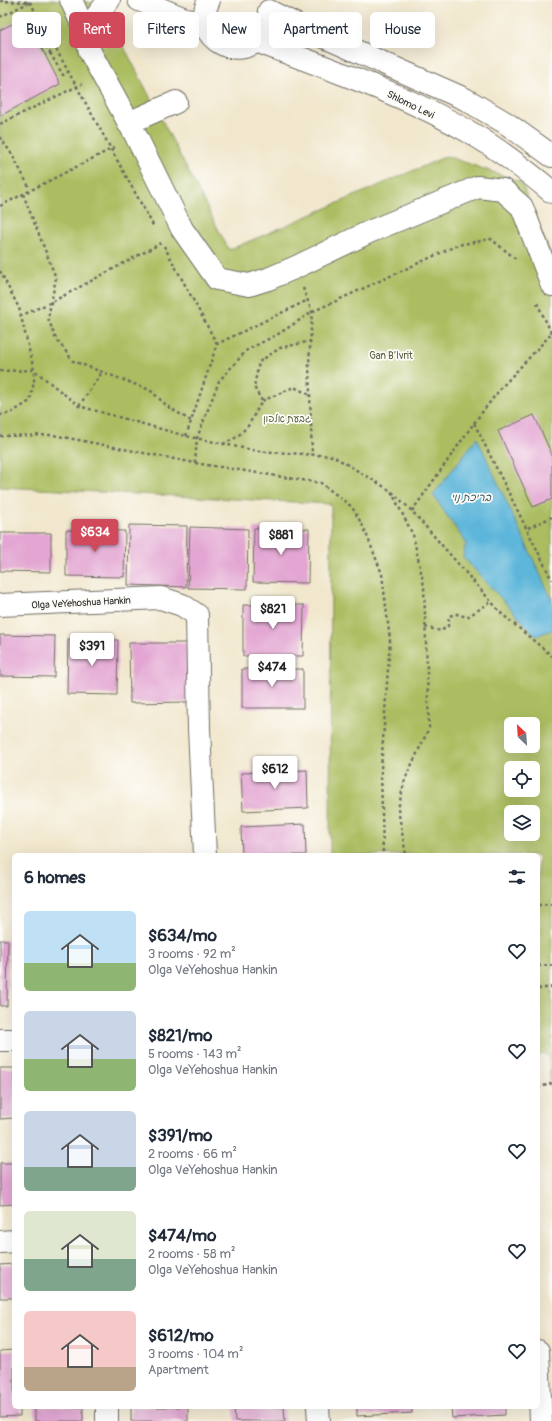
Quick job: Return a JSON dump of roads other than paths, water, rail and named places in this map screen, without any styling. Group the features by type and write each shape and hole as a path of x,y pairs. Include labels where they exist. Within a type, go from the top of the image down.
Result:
{"street":[{"path":"71,0 77,12"},
{"path":"99,12 109,0"},
{"path":"139,0 207,28"},
{"path":"207,28 205,18 206,7 209,0"},
{"path":"261,35 265,31 269,21 267,5"},
{"path":"267,5 295,24 464,99 506,124 552,156"},
{"name":"Shlomo Levi","path":"261,43 379,88 471,133 529,172 552,192"},
{"path":"89,48 182,229 217,279 249,285 294,268 369,232 478,187 503,190 522,207 552,285"},
{"path":"132,130 176,102"},
{"name":"Olga VeYehoshua Hankin","path":"0,605 161,598 182,606 197,615 199,729 204,853"},
{"path":"0,1040 12,1040"},
{"path":"0,1242 12,1242"},
{"path":"107,1409 107,1421"},
{"path":"318,1409 319,1421"},
{"path":"540,1409 540,1421"}],"water":[{"name":"בריכת נוי","path":"477,438 552,600 552,630 536,636 463,557 466,543 433,495"}],"park label":[{"name":"Gan B’Ivrit","path":"391,355"},
{"name":"גבעת אלפון","path":"287,418"}]}
